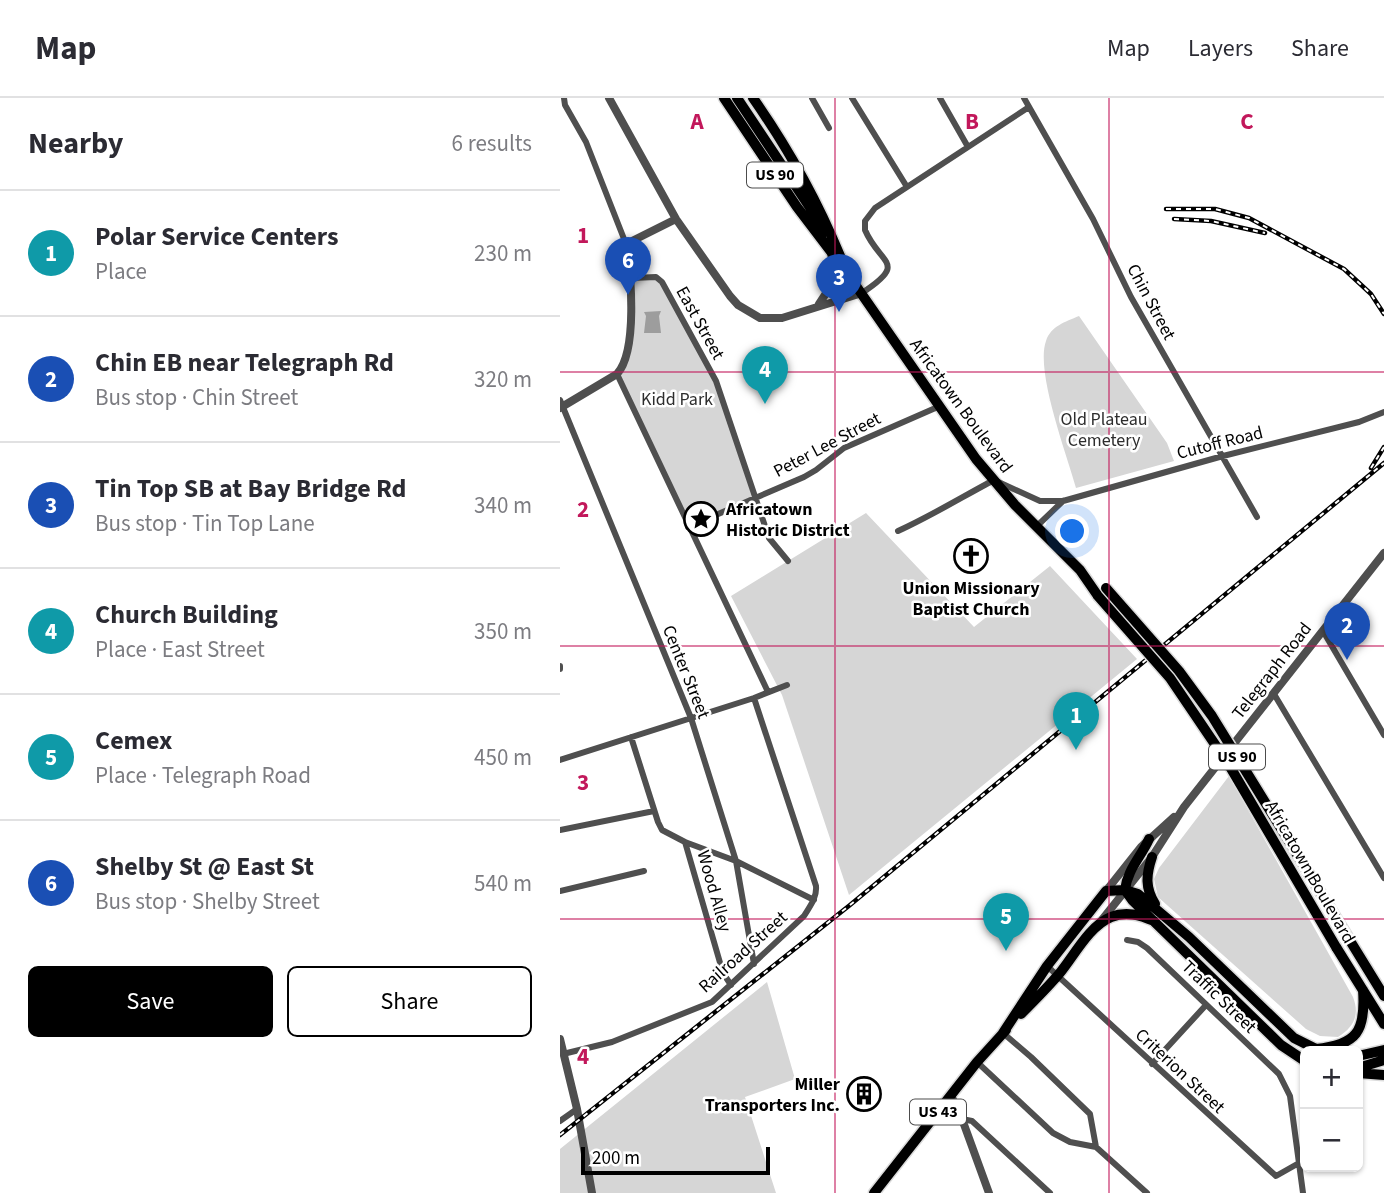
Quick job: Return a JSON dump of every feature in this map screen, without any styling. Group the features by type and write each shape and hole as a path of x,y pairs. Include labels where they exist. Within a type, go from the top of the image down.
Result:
{"main road":[{"name":"Africatown Boulevard","path":"724,98 797,207 831,249 976,459 1037,526 1179,671 1212,716 1384,996"},
{"name":"Africatown Boulevard","path":"737,98 813,212 831,249"},
{"path":"752,98 788,151 824,218 845,270"},
{"name":"Africatown Boulevard","path":"1102,592 1170,678 1229,765 1384,1024"},
{"path":"1125,890 1128,873 1149,839"},
{"path":"1152,857 1147,871 1147,887 1158,917 1281,1045 1300,1058"},
{"path":"1106,891 1125,890 1294,1038 1310,1046"},
{"name":"Telegraph Road","path":"1003,1033 1047,966 1106,891"},
{"path":"1100,923 1124,914 1158,917"},
{"name":"Telegraph Road","path":"874,1193 977,1062 1058,975 1100,923"},
{"path":"1339,1046 1356,1035 1364,1017 1363,990"},
{"path":"1363,1055 1384,1051"},
{"path":"1363,1069 1384,1060"},
{"path":"1363,1072 1384,1075"}],"street":[{"path":"561,405 617,374 623,366 632,278 626,244 586,142 565,105 564,98"},
{"path":"609,98 676,219 730,296 760,318 771,319 862,293 882,280 887,268 885,258 867,236 865,221 875,208 1029,107"},
{"path":"812,98 829,128"},
{"path":"852,98 907,187"},
{"path":"940,98 968,147"},
{"name":"Chin Street","path":"1024,98 1093,219 1131,297 1257,517"},
{"path":"626,244 676,219"},
{"path":"817,306 834,281 831,249"},
{"name":"East Street","path":"632,278 656,277 662,282 716,382 769,538 788,561"},
{"path":"617,374 768,692"},
{"name":"Center Street","path":"561,405 691,718 736,861 754,964"},
{"name":"Peter Lee Street","path":"688,527 816,470 844,448 940,405"},
{"name":"Cutoff Road","path":"994,480 1040,501 1063,501 1223,456 1359,422 1384,412"},
{"path":"898,531 932,516 948,504 994,480"},
{"name":"Cutoff Road","path":"1037,526 1063,501"},
{"name":"Telegraph Road","path":"1100,923 1152,857 1184,807 1384,553"},
{"path":"1323,631 1384,735"},
{"path":"560,760 787,685"},
{"path":"1274,694 1384,878"},
{"path":"685,842 736,861 814,900 816,886 754,698"},
{"name":"Wood Alley","path":"631,737 662,830 685,842 723,973 731,985"},
{"name":"Telegraph Road","path":"1106,891 1149,839 1184,807"},
{"path":"560,830 654,811"},
{"path":"560,891 644,871"},
{"name":"Railroad Street","path":"563,1054 612,1042 712,1002 804,916 814,900"},
{"name":"Traffic Street","path":"1127,940 1138,942 1147,948 1279,1074 1290,1096 1299,1163"},
{"name":"Criterion Street","path":"1047,966 1276,1176 1299,1163"},
{"path":"1152,1063 1206,1005"},
{"path":"1003,1033 1090,1114 1096,1147"},
{"path":"560,1039 577,1109 592,1193"},
{"path":"977,1062 1053,1133 1070,1142 1096,1147 1147,1193"},
{"path":"952,1095 989,1193"},
{"path":"560,1121 577,1109"},
{"path":"962,1119 972,1121 1050,1193"},
{"path":"1299,1163 1303,1193"}],"green space":[{"name":"Kidd Park","path":"656,277 716,381 754,497 688,527 617,374 623,366 632,278"},
{"name":"Old Plateau Cemetery","path":"1079,316 1167,443 1174,461 1076,488 1048,392 1044,355 1046,341 1051,332 1059,325"},
{"path":"866,513 974,627 1050,566 1137,659 849,895 782,695 731,596"},
{"path":"1229,776 1353,997 1356,1015 1348,1029 1338,1037 1320,1036 1306,1029 1158,897 1154,879 1159,868"},
{"path":"767,982 795,1079 745,1097 776,1193 560,1193 560,1149"}],"shaded area":[{"path":"661,311 661,333 644,333 644,312"}],"railway":[{"path":"1166,209 1215,209 1249,218 1344,269 1371,294 1384,314"},
{"path":"1174,219 1211,221 1265,233"},
{"path":"1371,468 1384,447"},
{"path":"560,1135 850,905 1384,463"}],"place":[{"name":"Shelby St @ East St","path":"628,295"},
{"name":"Tin Top SB at Bay Bridge Rd","path":"839,312"},
{"name":"Church Building","path":"765,404"},
{"name":"Africatown Historic District","path":"701,519"},
{"name":"Union Missionary Baptist Church","path":"971,556"},
{"name":"Chin EB near Telegraph Rd","path":"1347,660"},
{"name":"Polar Service Centers","path":"1076,750"},
{"name":"Cemex","path":"1006,951"},
{"name":"Miller Transporters Inc.","path":"864,1094"}]}
